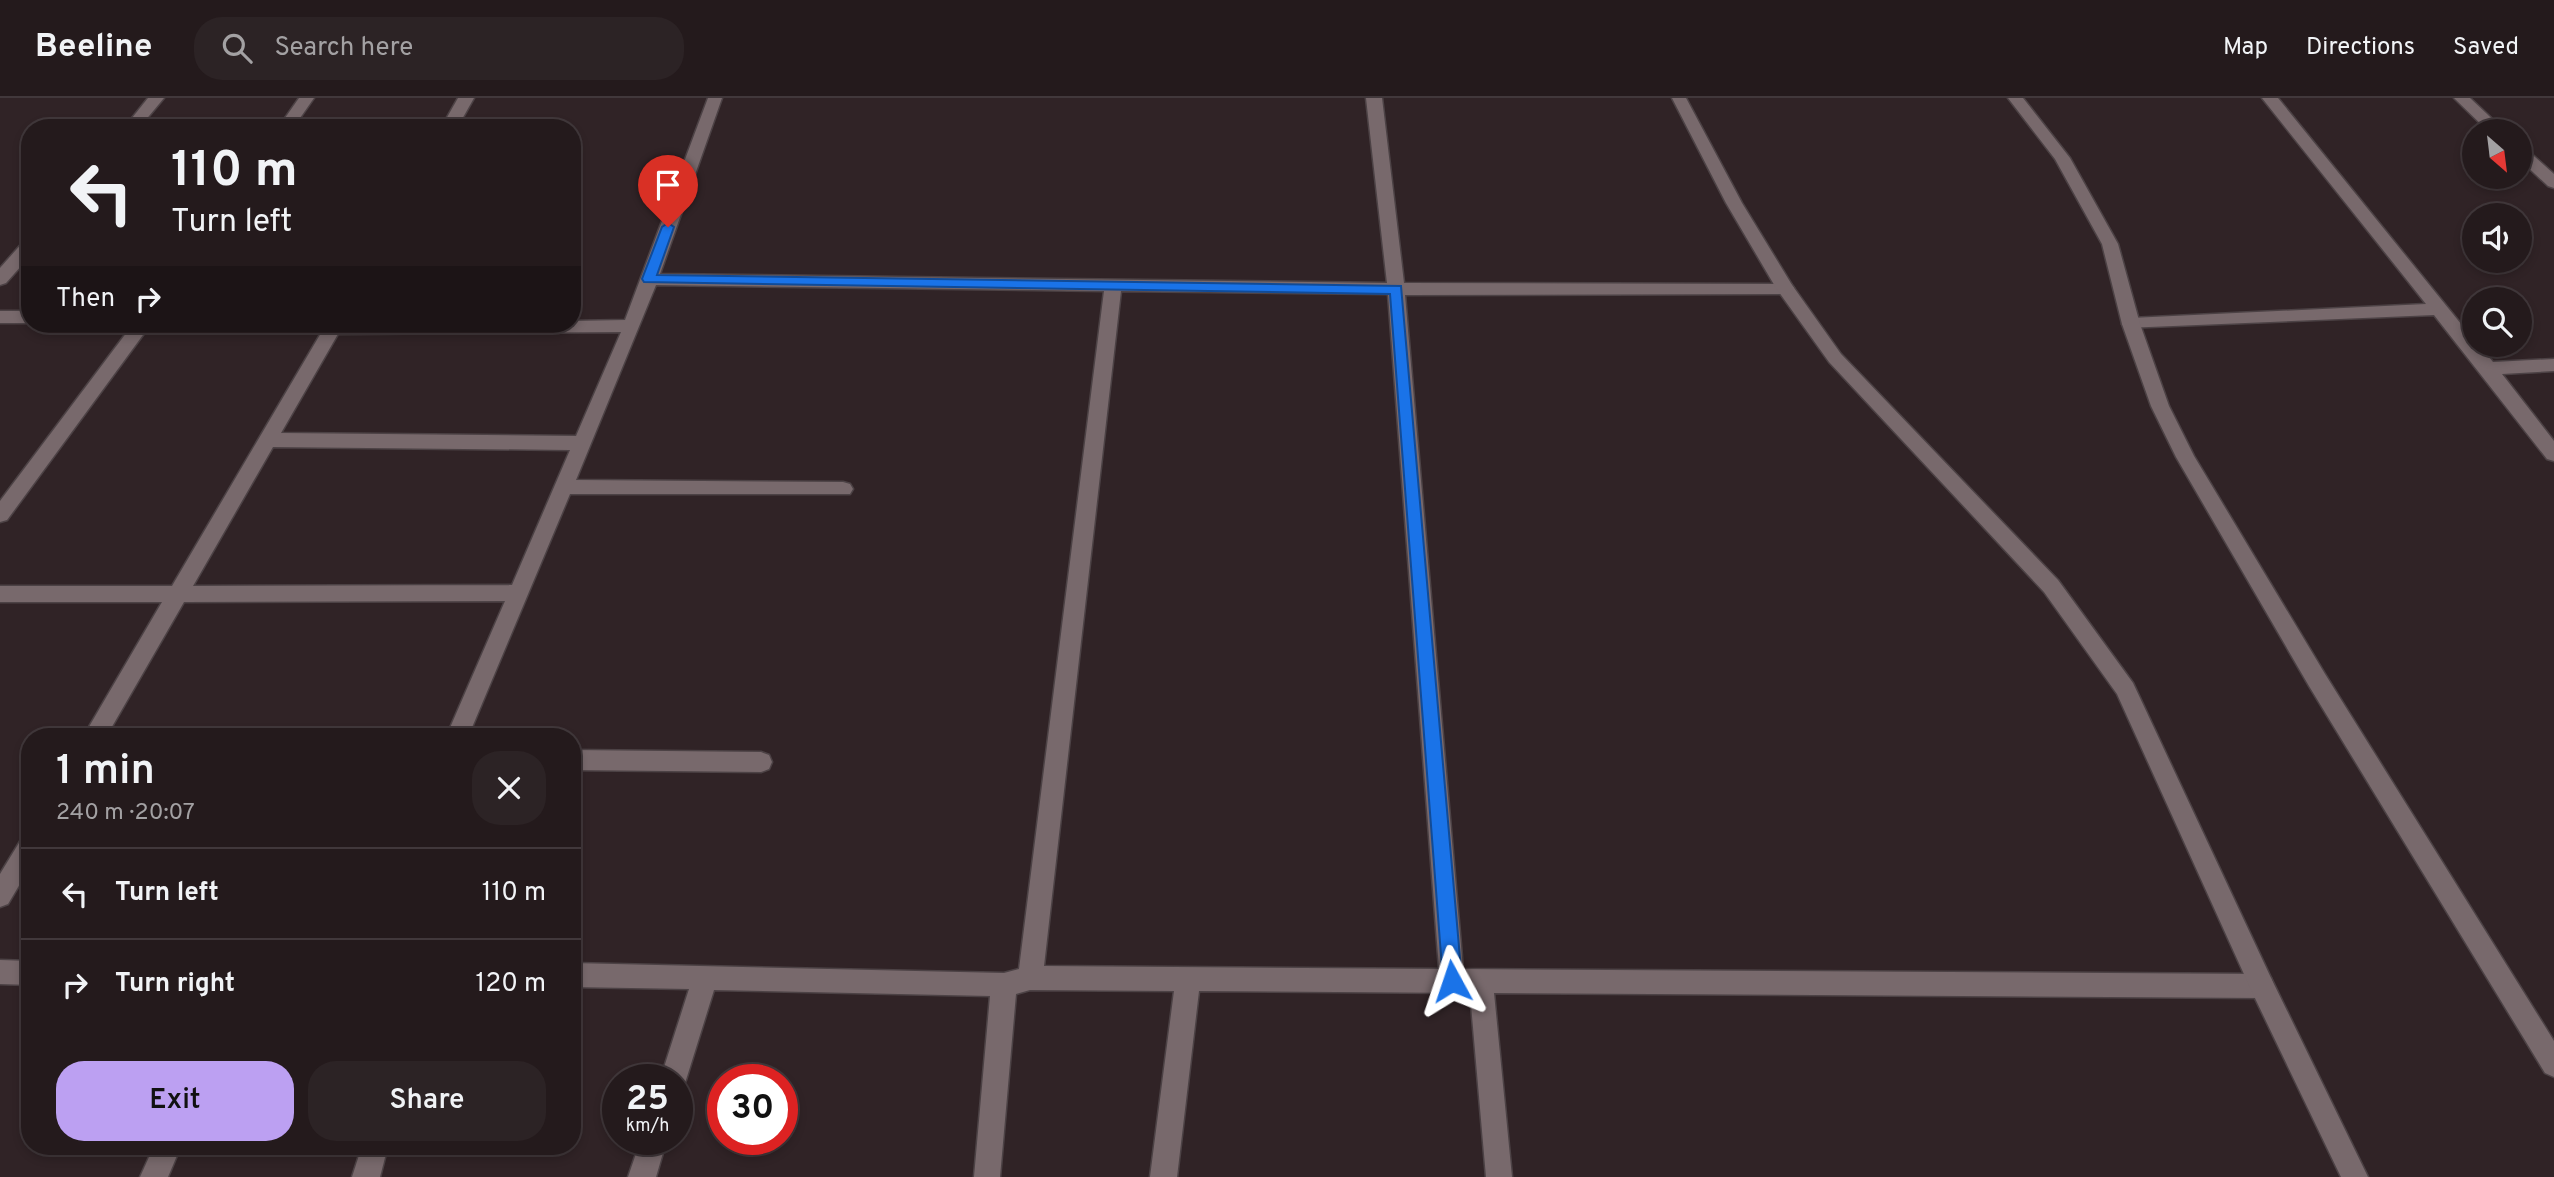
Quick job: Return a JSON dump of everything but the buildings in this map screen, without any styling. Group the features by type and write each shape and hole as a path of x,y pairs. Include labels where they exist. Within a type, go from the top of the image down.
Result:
{"street":[{"path":"138,119 156,98"},
{"path":"292,119 307,98"},
{"path":"454,119 466,98"},
{"path":"461,728 632,326 715,98"},
{"path":"1374,98 1396,289 1452,981"},
{"path":"1679,98 1734,203 1785,288 1835,358 2051,586 2125,689 2262,986 2355,1177"},
{"path":"2015,98 2062,158 2110,244 2131,324 2160,407 2185,457 2317,680 2554,1064"},
{"path":"2270,98 2554,454"},
{"path":"2461,98 2484,119"},
{"path":"2532,163 2554,183"},
{"path":"0,279 21,255"},
{"path":"649,279 1113,287 1785,288"},
{"path":"1030,978 1113,287"},
{"path":"2131,324 2439,309"},
{"path":"0,317 21,317"},
{"path":"581,326 632,326"},
{"path":"0,515 135,333"},
{"path":"99,728 330,333"},
{"path":"2488,368 2554,365"},
{"path":"269,440 583,443"},
{"path":"564,487 844,489"},
{"path":"0,594 518,593"},
{"path":"581,760 761,762"},
{"path":"0,896 21,860"},
{"path":"0,972 21,973"},
{"path":"581,975 1004,985 1030,978 2262,986"},
{"path":"678,1064 706,976"},
{"path":"1164,1177 1188,979"},
{"path":"1481,982 1499,1177"},
{"path":"987,1177 1004,985"},
{"path":"155,1177 164,1155"},
{"path":"366,1177 372,1155"},
{"path":"642,1177 649,1155"}],"route":[{"path":"668,227 649,279 1396,289 1452,981"}]}
